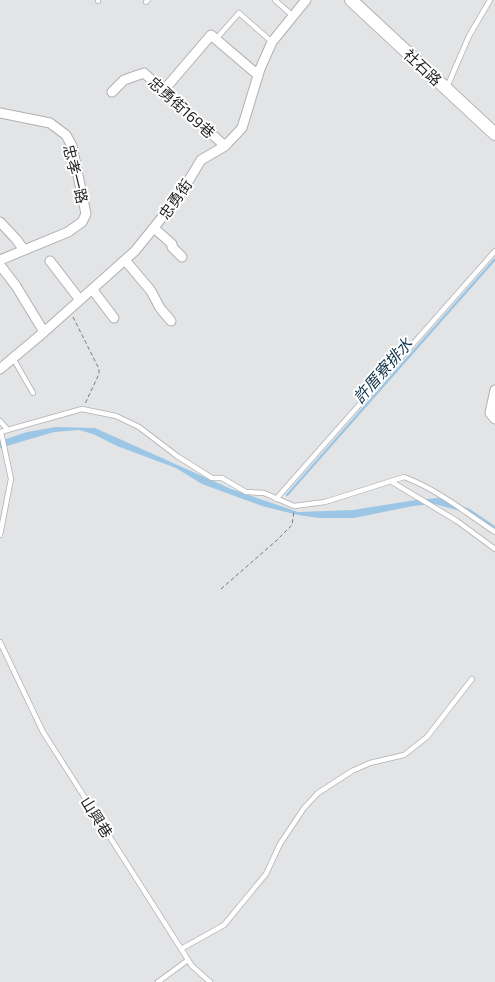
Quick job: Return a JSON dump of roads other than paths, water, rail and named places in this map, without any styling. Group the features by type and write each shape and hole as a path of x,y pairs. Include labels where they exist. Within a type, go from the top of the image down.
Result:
{"street":[{"name":"忠勇街","path":"0,369 135,251 180,195 201,160 225,146 242,128 258,75 272,42 306,0"},
{"name":"社石路","path":"351,0 495,134"},
{"path":"164,90 213,37 258,75"},
{"name":"忠勇街169巷","path":"112,92 124,80 144,72 225,146"},
{"name":"忠孝一路","path":"0,112 50,123 66,135 72,146 86,214 82,222 68,232 0,260"},
{"path":"0,222 16,238 24,250"},
{"path":"154,228 172,244 172,247 182,257"},
{"path":"125,260 151,291 160,308 171,321"},
{"path":"50,261 80,300"},
{"path":"0,265 16,286 44,332"},
{"path":"92,290 114,318"},
{"path":"495,390 490,413 495,419"}],"lane":[{"path":"275,0 293,16"},
{"path":"446,88 468,36 490,0"},
{"path":"213,37 239,13 272,42"},
{"path":"276,498 495,251"},
{"path":"13,358 33,393"},
{"path":"0,534 12,479 0,432 82,409 116,416 139,427 177,456 212,478 222,478 246,492 264,494 294,506 325,502 404,477 448,500 495,532"},
{"path":"0,421 8,430"},
{"path":"392,482 457,521 495,549"},
{"name":"山興巷","path":"0,642 43,732 192,966 210,982"},
{"path":"181,949 224,926 266,874 280,844 304,808 318,793 370,763 404,755 428,738 472,679"},
{"path":"158,982 188,960"}],"water":[{"path":"56,427 95,428 231,489 298,512 353,510 438,498 470,509 495,526 495,534 467,513 435,504 413,506 354,518 319,518 262,506 202,484 176,468 79,430 54,432 0,448 0,441 27,432"}],"waterway":[{"name":"許厝寮排水","path":"287,495 495,259"}]}
